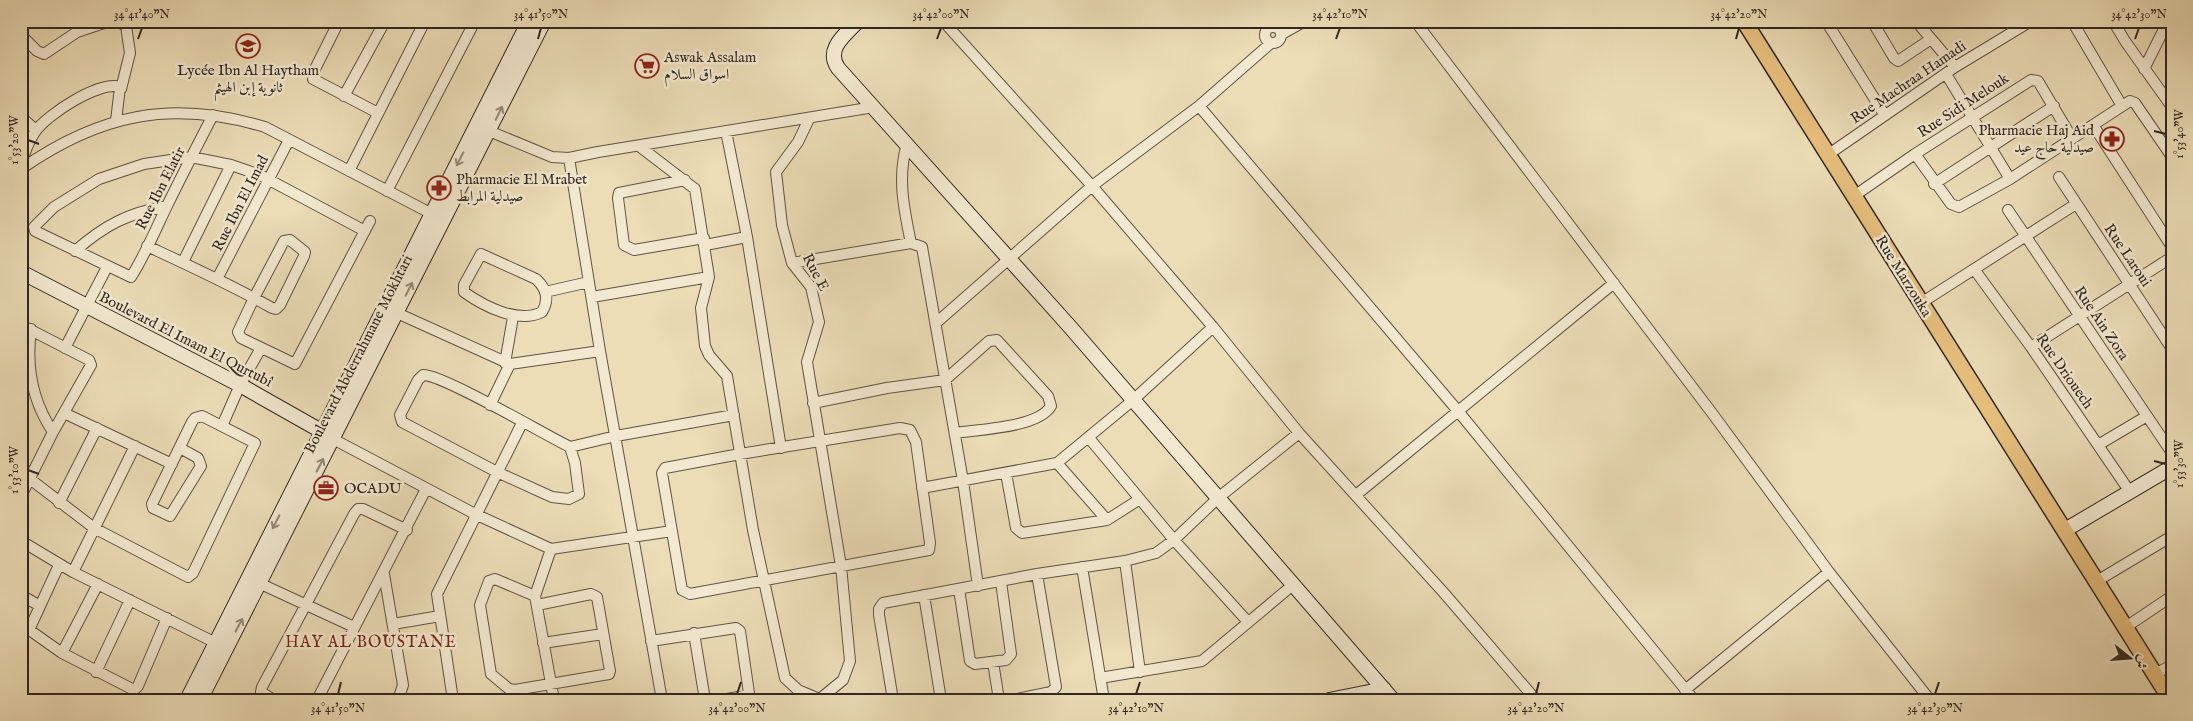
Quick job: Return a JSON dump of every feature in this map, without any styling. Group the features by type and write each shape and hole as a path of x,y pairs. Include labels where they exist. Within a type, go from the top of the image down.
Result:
{"main road":[{"path":"858,21 836,46 833,58 838,68 1294,584 1388,695"},
{"name":"Rue Marzouka","path":"1744,21 2171,700"},
{"name":"Boulevard Abderrahmane Mokhtari","path":"187,700 260,584 328,435 397,313 438,217 489,132 536,23"},
{"name":"Boulevard Abderrahmane Mokhtari","path":"200,700 221,645 536,23"},
{"name":"Boulevard El Imam El Qurtubî","path":"21,272 240,385 328,435"},
{"path":"2065,530 2172,467"},
{"path":"1329,700 1388,695"}],"street":[{"path":"21,35 37,51 44,54 77,32 110,21"},
{"path":"116,21 126,26 130,53 118,88 116,121"},
{"path":"339,21 312,77 315,82 378,113"},
{"path":"344,96 385,21"},
{"path":"349,171 425,21"},
{"path":"387,191 475,21"},
{"path":"943,21 1092,186 1213,327 1299,433 1536,700"},
{"path":"936,323 1092,186 1199,106 1271,43 1278,42 1282,34 1305,21"},
{"path":"1415,21 1614,283 1829,572 1930,700"},
{"path":"1826,21 1884,114"},
{"path":"1872,21 1894,58 1898,61 1931,39"},
{"path":"1916,21 1955,68"},
{"path":"2072,21 2125,104"},
{"path":"2113,21 2144,69 2168,95 2172,107"},
{"path":"2144,69 2168,21"},
{"name":"Rue Machraa Hamadi","path":"1829,154 1884,114 2023,23"},
{"path":"1271,43 1265,36 1268,25 1278,28 1282,34"},
{"path":"1946,74 2010,179"},
{"name":"Rue Sidi Melouk","path":"1854,196 1915,154 2027,82 2038,81 2054,106"},
{"path":"21,164 36,130 78,98 91,92 118,88"},
{"path":"1915,154 1934,184 1950,204 1959,207 2010,179 2125,104 2135,103 2172,157"},
{"path":"1199,106 1458,411 1694,700"},
{"path":"1934,184 2054,106 2072,138"},
{"path":"489,132 552,157 569,158 874,107"},
{"path":"21,169 50,149 116,121 137,115 173,112 213,115 236,118 265,127 438,217"},
{"name":"Rue Ibn Elatir","path":"107,266 131,277 213,115"},
{"path":"21,117 36,130"},
{"name":"Rue E","path":"809,119 798,142 776,172 782,225 792,263 813,293 820,322 807,362 841,566 850,661 843,680 822,699"},
{"path":"2092,125 2172,247"},
{"path":"726,131 747,237 781,448"},
{"name":"Rue Ibn El Imad","path":"217,279 289,140"},
{"path":"906,144 901,172 904,214 911,243"},
{"path":"639,146 696,189 710,277 701,308 705,346 709,355 727,376 764,581 785,678 798,690 822,699"},
{"path":"65,348 107,266 35,231 34,227 54,207 99,179 144,164 192,157 231,165 268,179 365,231"},
{"path":"569,158 600,351 662,700"},
{"path":"182,262 231,165"},
{"name":"Rue Laroui","path":"2059,177 2172,349"},
{"path":"685,180 619,193 624,245 634,250 747,237"},
{"path":"1921,303 2076,204"},
{"path":"75,251 96,233 119,219 140,211 167,206"},
{"name":"Rue Ain Zora","path":"2008,210 2172,452"},
{"path":"147,246 217,279 254,298 272,308 278,307 304,256 304,250 290,240 284,241 254,298 238,332 241,338 292,363 299,361 370,221"},
{"path":"792,263 911,243 921,246 964,481 978,586"},
{"path":"481,254 536,279 545,292 547,299 542,312 535,316 513,317 463,291 471,268 481,254"},
{"path":"2031,347 2172,257"},
{"name":"Rue Driouech","path":"1974,269 2031,347 2130,492"},
{"path":"592,297 710,277"},
{"path":"545,292 589,282"},
{"path":"1356,496 1614,283"},
{"path":"397,313 508,364 600,351"},
{"path":"490,406 508,364 513,317"},
{"path":"21,496 53,432 91,365 89,360 26,327"},
{"path":"26,327 35,396 42,416 53,432"},
{"path":"922,488 1057,463 1132,401 1213,327"},
{"path":"813,403 887,388 945,380 989,341 996,340 1052,402 1050,409 1026,422 955,433"},
{"path":"222,426 240,385 261,348"},
{"path":"570,447 579,490 574,498 563,499 552,497 497,472 409,427 400,418 418,380 425,375 570,447 616,436 734,415"},
{"path":"64,413 172,464"},
{"path":"21,463 30,478 94,528 185,576 191,576 255,446 254,442 198,416 192,422 152,504 153,508 170,516 201,466 198,458 180,448"},
{"path":"2098,445 2147,416"},
{"path":"453,700 437,594 522,422"},
{"path":"60,503 97,428"},
{"path":"900,428 908,429 916,442 930,543 929,550 690,594 684,592 681,587 663,470 670,466 781,448 900,428"},
{"path":"893,700 879,609 885,602 1037,574 1125,561 1156,553 1174,540 1218,498 1299,433"},
{"path":"328,435 426,489 551,549 672,531"},
{"path":"1089,438 1174,540 1248,622"},
{"path":"74,572 135,446"},
{"path":"1057,463 1107,520"},
{"path":"1006,473 1014,524 1020,532 1107,520 1140,499"},
{"path":"317,700 407,530 426,489"},
{"path":"274,700 261,692 262,687 304,604 358,509 369,511 407,530"},
{"path":"2097,581 2172,536"},
{"path":"21,541 59,565 221,645"},
{"path":"551,549 536,601 554,700"},
{"path":"1125,561 1140,672"},
{"path":"59,565 40,606 25,627 62,653 130,690 136,689 138,686 168,618"},
{"path":"1082,567 1104,700"},
{"path":"1685,690 1829,572"},
{"path":"384,574 403,685 398,700"},
{"path":"1012,700 1051,692 1056,688 1037,574"},
{"path":"495,579 536,601 594,595 597,597 609,674 509,689 490,671 480,605 489,581 495,579"},
{"path":"959,589 970,661 975,664 993,662 1008,659 1011,654 1000,582"},
{"path":"62,653 98,584"},
{"path":"260,584 354,627"},
{"path":"1100,678 1202,661 1294,584"},
{"path":"21,595 40,606"},
{"path":"924,595 941,700"},
{"path":"2126,627 2172,596"},
{"path":"96,672 130,600"},
{"path":"393,624 440,616"},
{"path":"651,641 694,633 738,629 750,697 722,700"},
{"path":"694,633 705,700"},
{"path":"543,643 603,634"},
{"path":"993,662 999,700"},
{"path":"2155,674 2172,665"}],"place":[{"name":"Lycée Ibn Al Haytham ثانوية إبن الهيثم","path":"248,46"},
{"name":"Aswak Assalam اسواق السلام","path":"647,66"},
{"name":"Pharmacie Haj Aid صيدلية حاج عيد","path":"2112,139"},
{"name":"Pharmacie El Mrabet صيدلية المرابط","path":"439,188"},
{"name":"OCADU","path":"326,488"}],"district":[{"name":"HAY AL BOUSTANE","path":"371,641"}]}
